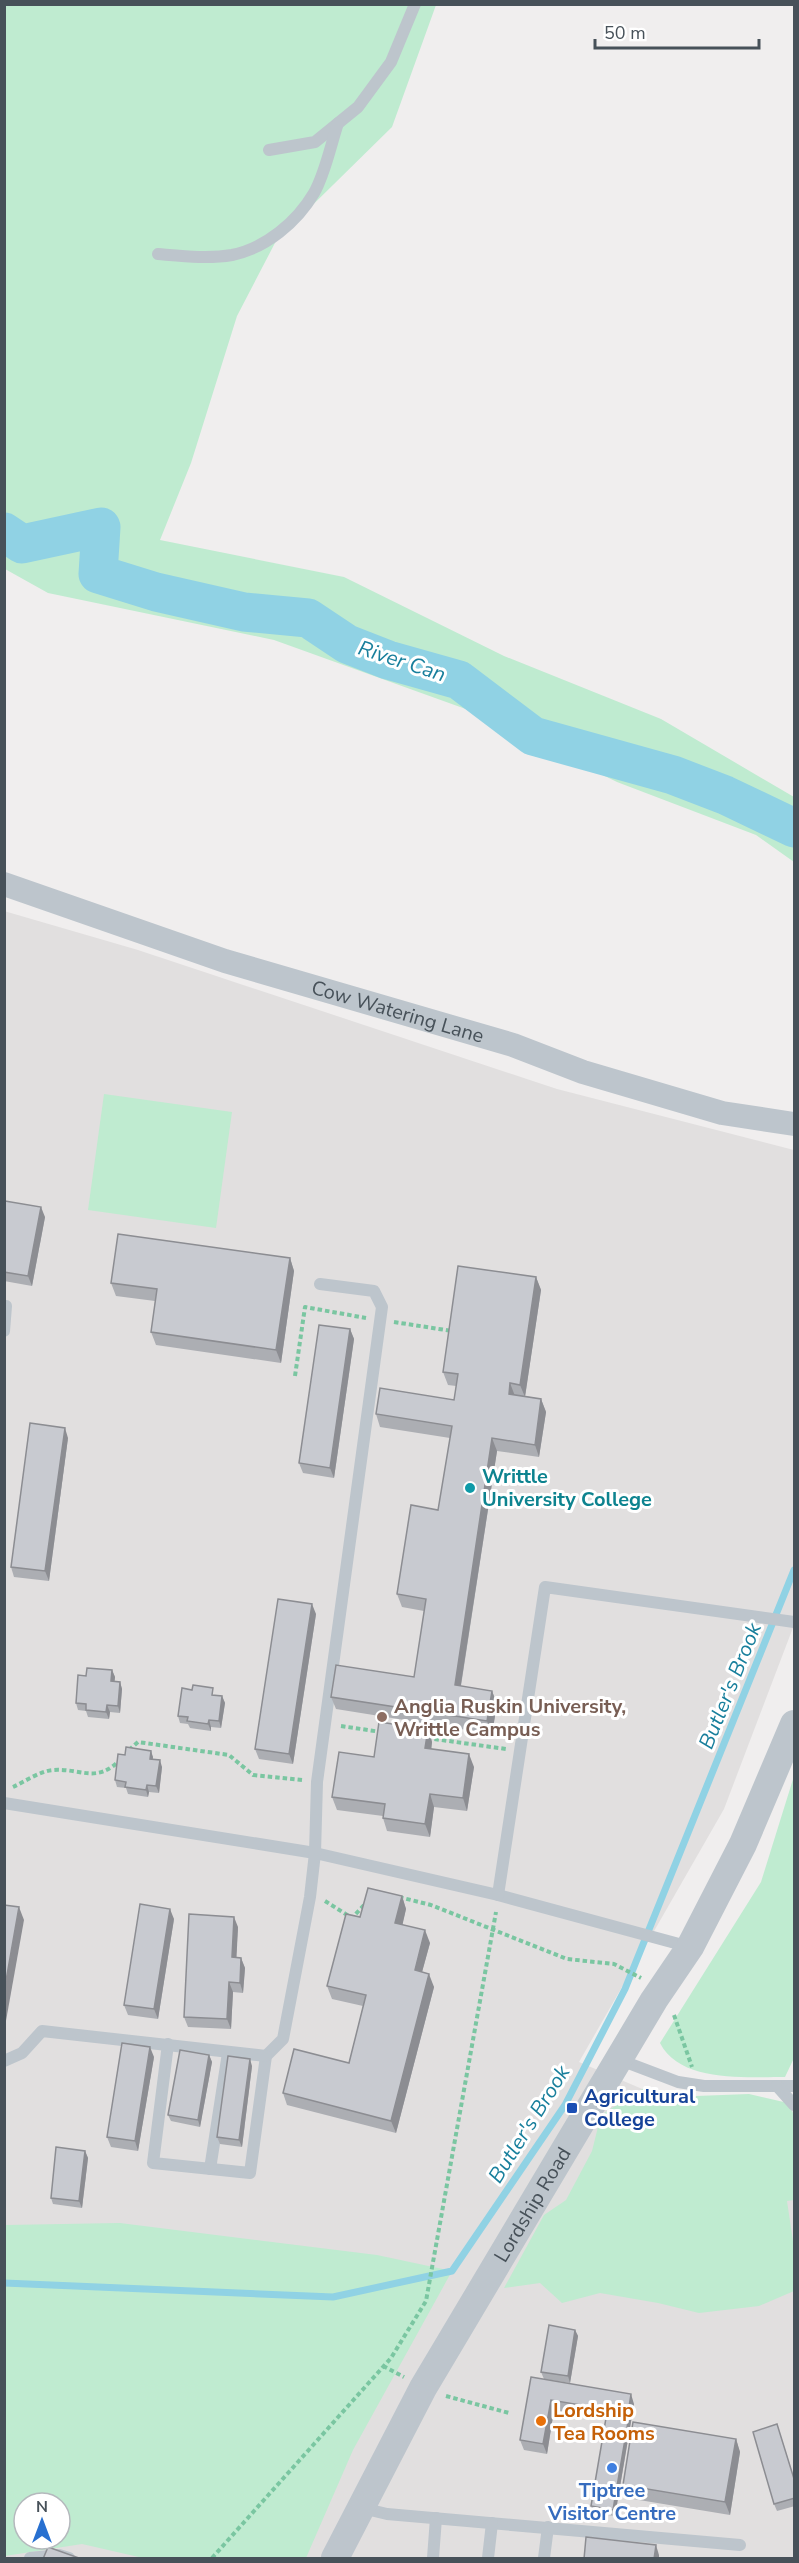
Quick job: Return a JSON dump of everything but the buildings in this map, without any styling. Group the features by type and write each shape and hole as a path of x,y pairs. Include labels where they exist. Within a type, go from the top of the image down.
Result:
{"street":[{"name":"Cow Watering Lane","path":"4,884 225,961 513,1045 583,1072 722,1113 795,1124"},
{"name":"Lordship Road","path":"335,2559 423,2388 654,2000 690,1947 743,1844 795,1724"}],"lane":[{"path":"269,150 315,142 358,107 391,62 415,4"},
{"path":"158,254 203,257 232,254 258,245 290,225 315,192 338,123"},
{"path":"168,2044 153,2163 250,2173 266,2056 283,2038 310,1898 315,1853 317,1782 382,1306 374,1291 320,1284"},
{"path":"4,1331 6,1306"},
{"path":"498,1894 545,1587 795,1622"},
{"path":"4,1803 315,1853 498,1894 690,1947"},
{"path":"4,2061 22,2053 42,2031 168,2044 228,2054 266,2056"},
{"path":"210,2169 228,2054"},
{"path":"620,2057 628,2063 678,2082 704,2086 795,2086"},
{"path":"777,2086 795,2105"},
{"path":"362,2508 387,2514 740,2545"},
{"path":"433,2559 436,2518"},
{"path":"488,2559 492,2523"},
{"path":"544,2559 548,2527"},
{"path":"30,2559 59,2555 69,2559"}],"path":[{"path":"295,1376 305,1307 455,1332"},
{"path":"325,1721 340,1726 385,1732"},
{"path":"339,1738 340,1726"},
{"path":"418,1737 519,1751"},
{"path":"4,1792 51,1770 92,1773 109,1771 138,1742 229,1755 253,1774 317,1782"},
{"path":"212,2559 391,2358 426,2301 490,1944 495,1930 498,1894"},
{"path":"396,1897 405,1897 431,1905 567,1959 614,1964 639,1977"},
{"path":"310,1898 325,1901 352,1918 369,1901"},
{"path":"666,2019 672,2009 694,2072 688,2072"}],"shaded area":[{"name":"Anglia Ruskin University, Writtle Campus","path":"4,911 138,950 557,1089 794,1150 794,1625 724,1809 579,2062 668,2100 794,2105 794,2558 5,2558"}],"green space":[{"path":"5,5 436,5 392,127 276,241 237,316 191,463 160,540 344,577 504,656 661,719 794,797 794,862 756,835 617,782 474,712 274,640 48,593 5,569"},
{"path":"104,1094 232,1112 216,1228 88,1210"},
{"path":"794,1776 794,2058 785,2077 734,2077 698,2071 670,2056 660,2043 761,1882"},
{"path":"644,2088 696,2096 749,2094 788,2103 794,2115 794,2200 787,2201 794,2248 794,2291 759,2306 699,2313 600,2293 562,2303 540,2283 504,2288 544,2215 566,2200 592,2151 601,2115"},
{"path":"120,2223 377,2255 452,2271 353,2450 306,2558 143,2558 82,2544 72,2546 72,2491 12,2491 12,2551 37,2551 5,2556 5,2225"}],"waterway":[{"name":"River Can","path":"4,532 22,544 101,527 98,574 156,592 244,612 308,618 347,644 388,660 459,680 533,736 673,775 725,795 794,828"},
{"name":"Butler's Brook","path":"4,2283 333,2297 452,2271 565,2105 625,1989 794,1570"}],"place":[{"name":"Writtle University College","path":"470,1488"},
{"name":"Anglia Ruskin University, Writtle Campus","path":"382,1717"},
{"name":"Agricultural College","path":"572,2108"},
{"name":"Lordship Tea Rooms","path":"541,2421"},
{"name":"Tiptree Visitor Centre","path":"612,2468"}]}
